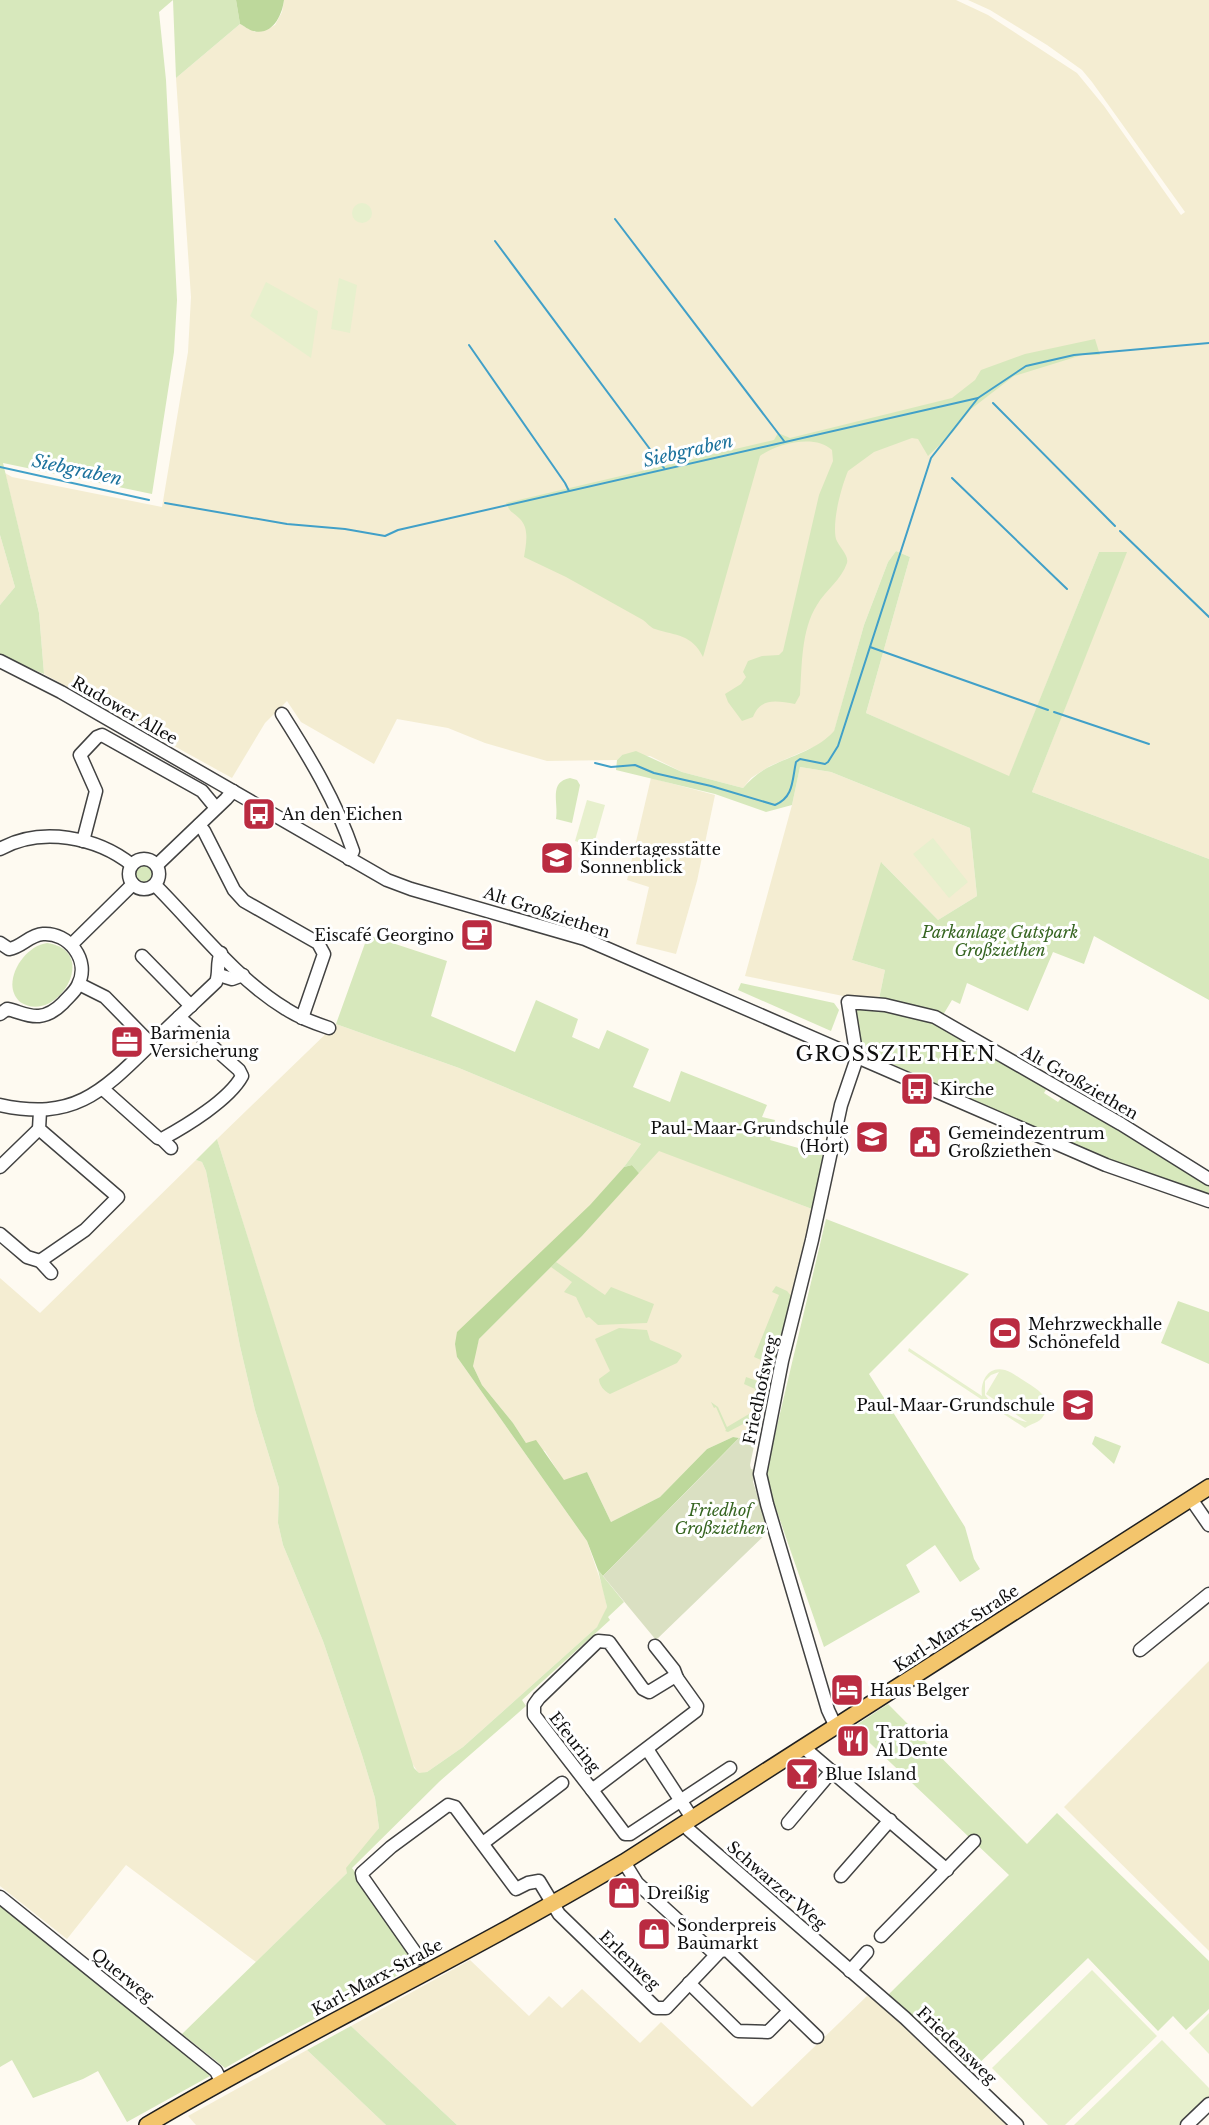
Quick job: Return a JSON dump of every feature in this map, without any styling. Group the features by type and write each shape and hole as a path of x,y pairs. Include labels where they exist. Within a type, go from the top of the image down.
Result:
{"main road":[{"name":"Karl-Marx-Straße","path":"147,2125 221,2081 551,1904 624,1862 1209,1487"}],"street":[{"name":"Rudower Allee","path":"0,661 61,692 233,791"},
{"path":"282,714 313,762 333,799 353,851 349,859"},
{"path":"83,841 96,791 80,755 97,737 102,735 202,791 216,808"},
{"path":"157,865 233,791"},
{"name":"Alt Großziethen","path":"233,791 387,880 585,939 1106,1165 1209,1201"},
{"path":"199,825 234,890 244,901 318,943 322,948 324,954 302,1018"},
{"path":"2,845 34,839 65,838 83,841 112,851 132,865"},
{"path":"144,859 157,865 159,873 155,885 146,889 133,884 129,873 132,865 144,859"},
{"path":"72,944 133,884"},
{"path":"155,885 243,975 270,999 302,1018 329,1028"},
{"path":"0,943 9,950 33,936 44,933 55,935 72,944 79,956 82,968 79,984 57,1009 49,1014 29,1016 7,1009 0,1014"},
{"path":"0,1106 40,1111 67,1106 103,1089 216,982 221,953"},
{"path":"142,956 191,1006"},
{"path":"219,975 232,979 243,975"},
{"path":"79,984 105,997 151,1044"},
{"name":"Alt Großziethen","path":"857,1058 848,1002 885,1005 935,1017 1123,1125 1209,1179"},
{"path":"103,1089 166,1143 213,1106 242,1076 239,1070 179,1017"},
{"name":"Friedhofsweg","path":"836,1727 828,1710 760,1474 782,1361 812,1240 841,1104 857,1058"},
{"path":"0,1167 39,1129 40,1111"},
{"path":"39,1129 120,1196 85,1230 39,1261"},
{"path":"0,1234 27,1257 39,1261 51,1273"},
{"path":"1191,1499 1209,1525"},
{"path":"1140,1650 1209,1594"},
{"name":"Efeuring","path":"655,1646 674,1670 676,1678 696,1707 696,1711 592,1790 534,1715 532,1710 539,1698 598,1641 609,1642 644,1689 649,1692 672,1678 676,1678"},
{"path":"806,1746 809,1752 947,1870"},
{"path":"647,1749 680,1800 688,1820"},
{"path":"592,1790 625,1834 630,1834 730,1768"},
{"path":"788,1823 832,1771"},
{"path":"419,1958 363,1878 364,1870 448,1805 455,1807 483,1843 562,1783"},
{"name":"Schwarzer Weg","path":"688,1820 689,1830 873,1991"},
{"path":"841,1876 890,1820"},
{"path":"881,1936 974,1841"},
{"name":"Erlenweg","path":"483,1843 516,1889 528,1883 540,1881 551,1904 559,1914 656,2008 666,2008 716,1955"},
{"path":"624,1862 637,1883 716,1955 720,1951 727,1950 817,2037"},
{"name":"Querweg","path":"0,1897 216,2072 221,2081"},
{"path":"850,1971 867,1952"},
{"path":"689,1983 738,2031 768,2032 789,2011"},
{"name":"Friedensweg","path":"873,1991 921,2032 1017,2125"},
{"path":"1187,2125 1209,2104"}],"shaded area":[{"path":"284,0 956,0 988,15 1077,73 1104,106 1181,215 1185,212 1082,70 1047,45 990,10 968,0 1209,0 1209,859 1032,792 1126,552 1099,552 1009,777 866,713 910,557 896,551 888,562 864,625 834,732 825,742 770,766 751,778 743,788 682,772 650,756 622,755 617,760 547,761 485,743 448,728 397,719 374,764 301,722 287,701 265,723 232,778 44,674 39,613 5,473 12,477 162,507 188,352 191,297 176,78 240,24 255,32 275,25 282,12"},
{"path":"0,535 15,587 0,605"},
{"path":"800,767 831,772 970,828 977,896 938,920 882,863 852,960 885,970 879,999 853,998 745,976 792,805"},
{"path":"651,778 715,795 697,881 676,954 636,944 649,887 627,880"},
{"path":"336,1024 459,1068 641,1144 624,1167 457,1357 587,1541 603,1588 607,1607 604,1617 597,1627 463,1747 427,1772 419,1774 410,1760 217,1139"},
{"path":"659,1150 812,1209 768,1408 739,1438 733,1437 707,1449 660,1497 611,1522 587,1472 564,1481 545,1451 526,1443 482,1385 473,1366 473,1360 479,1339 582,1236"},
{"path":"196,1160 202,1162 206,1171 240,1346 255,1410 279,1488 278,1523 283,1545 323,1641 362,1755 375,1798 379,1828 348,1872 256,1962 126,1865 67,1939 0,1886 0,1278 40,1313"},
{"path":"1209,1661 1209,1951 1064,1807"},
{"path":"470,1960 529,2016 549,1996 562,2008 582,1989 640,2043 661,2022 752,2107 867,1996 885,2005 1008,2125 457,2125 351,2026"},
{"path":"307,2050 386,2125 196,2125 188,2116"}],"green space":[{"path":"0,0 173,0 159,12 166,80 177,300 174,352 152,494 3,463 39,613 44,674 0,656 0,605 15,587 0,535"},
{"path":"173,0 236,0 240,24 176,78"},
{"path":"236,0 284,0 279,18 271,27 260,32 240,24"},
{"path":"362,203 369,206 372,213 369,220 362,223 355,220 352,213 355,206"},
{"path":"339,278 357,285 350,333 331,329"},
{"path":"266,282 318,311 311,358 250,316"},
{"path":"1095,339 1100,355 1082,355 1014,376 971,409 953,432 928,456 918,439 912,438 874,452 848,471 835,523 836,539 845,554 847,563 845,569 817,605 808,626 803,648 800,695 795,704 765,703 760,706 753,717 742,721 725,694 741,684 746,677 743,672 748,661 762,656 779,655 783,651 819,495 833,461 832,450 825,445 807,441 776,447 760,456 703,657 699,649 689,640 653,628 643,620 566,577 524,557 525,526 510,511 506,503 774,440 778,433 790,438 952,398 975,380 981,370 1025,354"},
{"name":"Parkanlage Gutspark Großziethen","path":"896,551 910,557 866,713 1009,776 1099,552 1127,552 1032,792 1209,859 1209,1000 1094,936 1084,964 1053,952 1028,1011 967,983 960,1004 952,1000 943,1015 944,1027 1048,1086 1044,1093 1058,1102 1064,1095 1209,1184 1209,1196 1076,1146 861,1050 853,998 879,999 885,970 852,960 881,862 938,920 977,896 970,828 831,772 800,767 792,805 766,812 715,794 616,770 617,760 622,755 636,751 682,772 743,788 764,769 813,747 828,737 834,731 864,625 888,562"},
{"path":"570,778 577,780 580,785 572,823 556,819 557,789 563,780"},
{"path":"587,800 605,805 593,847 575,841"},
{"path":"933,838 968,882 949,898 913,854"},
{"path":"143,863 151,866 154,874 151,882 143,885 135,882 132,874 135,866"},
{"path":"368,935 447,961 431,1016 515,1052 536,1000 578,1019 572,1037 599,1049 607,1030 649,1049 633,1087 670,1102 681,1071 767,1105 762,1117 775,1120 770,1140 823,1155 812,1209 659,1151 639,1173 632,1165 624,1167 641,1144 459,1068 336,1024"},
{"path":"47,943 63,949 71,959 72,972 68,984 59,996 47,1004 34,1007 20,1002 14,994 13,976 23,958 30,951"},
{"path":"741,983 834,1003 839,1010 831,1031 738,990"},
{"path":"217,1139 414,1768 419,1773 427,1772 463,1747 597,1627 607,1607 598,1570 624,1602 608,1617 610,1620 522,1700 526,1706 440,1781 352,1868 421,1963 225,2068 182,2034 347,1873 346,1868 379,1828 375,1798 362,1755 323,1641 283,1545 278,1523 279,1488 255,1410 240,1346 206,1171 202,1162 196,1160"},
{"path":"632,1165 639,1173 582,1236 479,1339 473,1366 482,1385 526,1443 536,1440 564,1480 587,1472 611,1522 660,1497 707,1449 733,1437 739,1438 603,1576 598,1570 587,1541 457,1357 455,1344 457,1332 590,1205 624,1167"},
{"path":"826,1219 969,1274 869,1374 965,1527 974,1559 980,1569 960,1582 935,1545 906,1565 920,1592 824,1647 765,1477"},
{"path":"556,1262 605,1295 611,1287 654,1304 647,1323 598,1325 589,1317 586,1318 576,1297 564,1292 572,1282 551,1267"},
{"path":"776,1286 787,1291 792,1297 777,1367 754,1357 779,1295 772,1292"},
{"path":"1178,1301 1209,1312 1209,1364 1161,1343"},
{"path":"619,1328 647,1330 650,1340 682,1356 677,1363 610,1394 602,1388 599,1381 610,1371 595,1339"},
{"path":"909,1348 982,1396 982,1386 989,1373 999,1369 1008,1371 1040,1392 1046,1402 1045,1413 1040,1420 1025,1428 908,1351","holes":["999,1372 986,1394 1027,1422 1004,1412 985,1395 985,1381 991,1375"]},
{"path":"746,1377 772,1386 770,1396 747,1422 728,1432 725,1431 716,1407 714,1408 711,1402 718,1407 727,1427 749,1414 757,1403 755,1389 744,1384"},
{"name":"Friedhof Großziethen","path":"760,1417 750,1465 751,1469 755,1470 753,1482 769,1531 656,1640 603,1576"},
{"path":"1095,1436 1121,1446 1114,1464 1092,1444"},
{"path":"888,1704 1027,1844 1057,1813 1209,1961 1209,2009 1186,2030 1173,2016 1158,2031 1088,1958 969,2073 887,1996 1009,1875 853,1727"},
{"path":"0,1901 206,2068 210,2076 127,2122 98,2071 33,2098 12,2060 0,2067"},
{"path":"1092,1970 1157,2036 1065,2125 1048,2125 992,2068"},
{"path":"1209,2013 1209,2054 1189,2033"},
{"path":"351,2026 457,2125 386,2125 307,2050"},
{"path":"1162,2040 1209,2088 1209,2099 1183,2125 1074,2125"}],"waterway":[{"path":"615,219 784,441"},
{"path":"495,241 664,468"},
{"name":"Siebgraben","path":"165,503 287,524 345,529 385,536 398,530 978,398 1026,366 1074,355 1209,343"},
{"path":"469,345 569,491"},
{"path":"595,763 611,767 635,765 654,773 711,786 775,805 789,793 796,762 800,759 825,764 828,762 838,746 931,458 978,398"},
{"path":"993,403 1115,526"},
{"name":"Siebgraben","path":"0,467 149,500"},
{"path":"952,478 1067,589"},
{"path":"1120,531 1209,617"},
{"path":"870,647 1048,710"},
{"path":"1054,712 1149,744"}],"place":[{"name":"An den Eichen","path":"259,814"},
{"name":"Kindertagesstätte Sonnenblick","path":"557,858"},
{"name":"Eiscafé Georgino","path":"477,935"},
{"name":"Barmenia Versicherung","path":"127,1042"},
{"name":"Kirche","path":"917,1089"},
{"name":"Paul-Maar-Grundschule (Hort)","path":"872,1137"},
{"name":"Gemeindezentrum Großziethen","path":"925,1142"},
{"name":"Mehrzweckhalle Schönefeld","path":"1005,1333"},
{"name":"Paul-Maar-Grundschule","path":"1078,1405"},
{"name":"Haus Belger","path":"847,1690"},
{"name":"Trattoria Al Dente","path":"853,1741"},
{"name":"Blue Island","path":"802,1774"},
{"name":"Dreißig","path":"624,1893"},
{"name":"Sonderpreis Baumarkt","path":"654,1934"}],"district":[{"name":"GROSSZIETHEN","path":"896,1054"}]}
